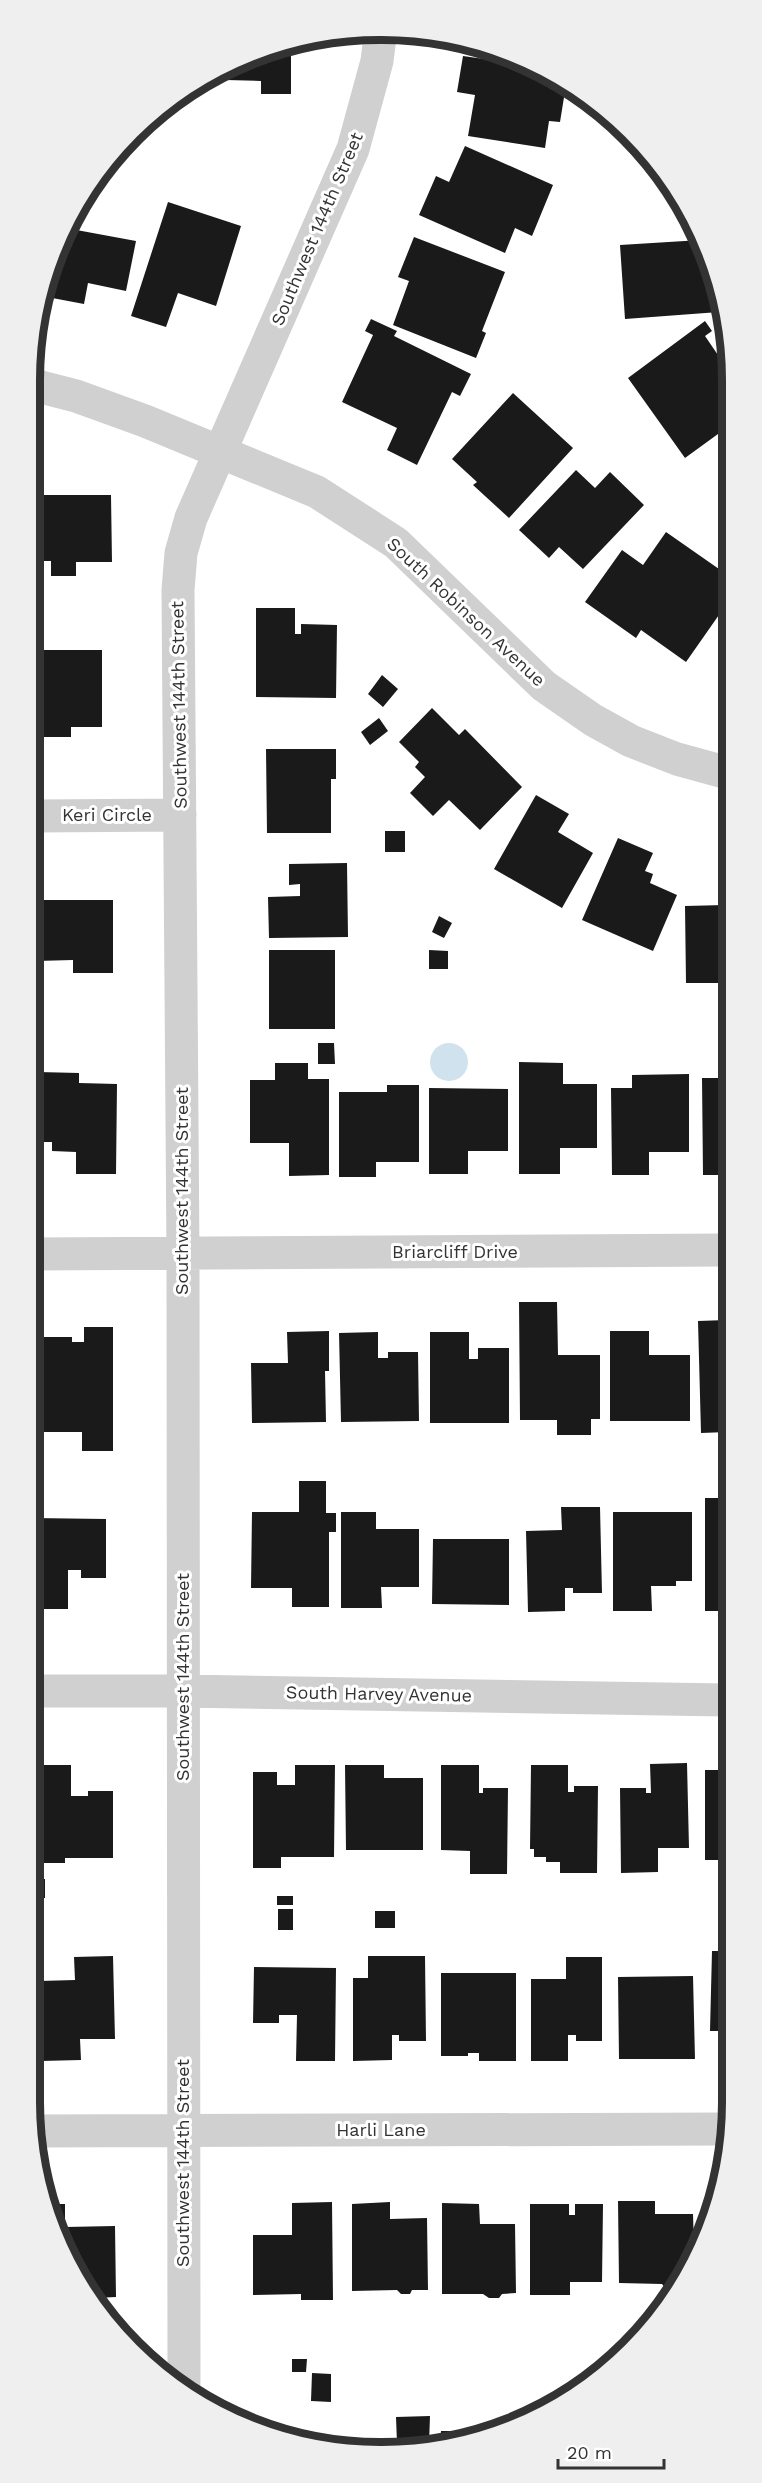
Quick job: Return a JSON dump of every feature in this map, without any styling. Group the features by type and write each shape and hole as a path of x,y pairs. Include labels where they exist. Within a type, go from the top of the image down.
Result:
{"street":[{"name":"Southwest 144th Street","path":"184,2379 183,1254 178,590 181,553 191,518 353,149 375,70 380,40"},
{"name":"South Robinson Avenue","path":"40,387 76,396 317,492 396,543 544,686 593,720 631,741 677,759 722,771"},
{"name":"Keri Circle","path":"40,816 180,814"},
{"name":"Briarcliff Drive","path":"40,1254 722,1250"},
{"name":"South Harvey Avenue","path":"40,1691 183,1691 722,1700"},
{"name":"Harli Lane","path":"42,2131 721,2129"}],"water":[{"path":"449,1043 463,1048 468,1062 463,1076 449,1081 435,1076 430,1062 435,1048"}],"building":[{"path":"291,53 291,94 261,94 261,81 226,80 251,66"},
{"path":"463,56 494,60 511,66 564,95 560,122 549,121 545,148 468,136 475,95 457,92"},
{"path":"465,146 553,185 532,236 515,228 505,253 419,215 436,176 449,182"},
{"path":"168,202 241,226 216,306 178,293 166,327 131,316"},
{"path":"76,230 136,241 126,291 88,283 84,304 51,298 66,251"},
{"path":"414,237 505,272 482,331 486,333 476,358 393,325 409,281 398,277"},
{"path":"691,241 710,293 714,312 625,319 620,245"},
{"path":"371,319 397,331 394,336 471,374 460,396 452,392 417,465 387,450 397,428 342,402 373,335 365,331"},
{"path":"705,321 712,331 705,336 721,357 722,431 685,458 628,378"},
{"path":"513,393 573,448 509,518 473,485 477,482 452,459"},
{"path":"576,470 595,488 610,472 644,505 583,569 559,547 549,558 519,530"},
{"path":"40,495 111,495 112,562 76,562 76,576 51,576 51,561 40,561"},
{"path":"666,532 722,571 722,611 686,662 641,630 636,638 585,602 622,550 643,565"},
{"path":"256,608 295,608 295,634 301,634 301,624 337,625 336,698 256,697"},
{"path":"40,650 102,650 102,727 71,727 71,737 40,737"},
{"path":"382,675 398,689 383,707 368,694"},
{"path":"432,708 459,735 465,729 522,787 480,830 449,800 433,816 410,793 425,777 415,767 419,762 399,742"},
{"path":"379,718 388,731 370,745 361,732"},
{"path":"266,749 336,749 336,779 331,779 331,833 267,833"},
{"path":"536,795 569,814 558,832 593,853 562,908 494,869"},
{"path":"385,831 405,831 405,852 385,852"},
{"path":"618,838 653,853 645,871 653,874 650,883 677,895 653,951 582,920"},
{"path":"347,863 348,937 269,938 268,897 300,896 300,884 289,885 289,864"},
{"path":"40,900 113,900 113,973 73,973 73,960 40,961"},
{"path":"722,905 722,983 686,983 685,906"},
{"path":"439,916 452,923 444,938 432,932"},
{"path":"269,950 335,950 335,1029 269,1029"},
{"path":"429,950 448,951 448,969 429,969"},
{"path":"318,1043 334,1043 335,1064 318,1064"},
{"path":"519,1062 563,1063 563,1084 597,1084 597,1148 560,1148 560,1174 519,1174"},
{"path":"275,1063 308,1063 308,1079 329,1079 329,1175 289,1176 289,1143 250,1143 250,1080 275,1080"},
{"path":"40,1072 79,1073 79,1083 117,1084 116,1174 76,1174 76,1152 52,1151 52,1142 40,1142"},
{"path":"689,1074 689,1152 649,1152 649,1175 612,1175 611,1088 632,1088 632,1075"},
{"path":"702,1078 722,1078 722,1175 703,1175"},
{"path":"387,1085 419,1085 419,1162 376,1162 376,1177 339,1177 339,1092 387,1092"},
{"path":"429,1088 508,1089 508,1151 468,1151 468,1174 429,1174"},
{"path":"519,1302 557,1302 558,1355 600,1355 600,1419 591,1419 591,1435 557,1435 557,1420 520,1420"},
{"path":"722,1320 722,1432 701,1433 698,1321"},
{"path":"84,1327 113,1327 113,1451 82,1451 82,1432 40,1432 40,1337 72,1337 72,1342 84,1342"},
{"path":"329,1331 329,1371 325,1371 326,1422 252,1423 251,1363 288,1363 287,1332"},
{"path":"610,1331 649,1331 649,1355 690,1355 690,1421 610,1421"},
{"path":"378,1332 378,1358 388,1358 388,1352 418,1352 419,1421 341,1422 339,1333"},
{"path":"430,1332 469,1332 469,1359 478,1359 478,1348 509,1348 509,1423 430,1423"},
{"path":"299,1481 326,1481 326,1513 336,1513 336,1532 329,1532 329,1607 292,1607 292,1588 251,1588 252,1512 299,1512"},
{"path":"705,1498 722,1498 722,1611 705,1611"},
{"path":"561,1507 600,1507 602,1593 573,1593 573,1588 565,1588 565,1611 528,1612 526,1531 562,1530"},
{"path":"341,1512 376,1512 376,1529 419,1529 419,1587 381,1587 382,1608 341,1608"},
{"path":"613,1512 692,1512 692,1581 676,1581 676,1586 651,1586 652,1611 613,1611"},
{"path":"40,1518 106,1519 106,1578 81,1578 81,1570 68,1570 68,1609 40,1609"},
{"path":"433,1539 509,1539 509,1605 432,1604"},
{"path":"687,1763 689,1848 658,1848 658,1872 621,1873 620,1788 646,1788 646,1793 651,1793 650,1764"},
{"path":"40,1765 71,1765 71,1796 88,1796 88,1791 113,1791 113,1858 65,1858 65,1863 40,1863"},
{"path":"295,1765 335,1765 334,1857 281,1857 281,1868 253,1868 253,1772 277,1772 277,1785 295,1785"},
{"path":"345,1765 384,1765 384,1778 423,1778 423,1850 346,1850"},
{"path":"441,1765 479,1765 479,1793 483,1793 483,1788 508,1788 507,1874 470,1874 470,1851 441,1850"},
{"path":"531,1765 568,1765 568,1792 574,1792 574,1786 598,1786 597,1873 560,1873 560,1862 546,1862 546,1857 534,1857 534,1849 530,1849"},
{"path":"705,1770 722,1770 722,1860 705,1860"},
{"path":"40,1879 45,1879 45,1898 40,1898"},
{"path":"277,1896 293,1896 293,1905 277,1905"},
{"path":"278,1909 293,1909 293,1930 278,1930"},
{"path":"375,1911 395,1911 395,1928 375,1928"},
{"path":"712,1951 722,1951 722,2031 710,2031"},
{"path":"113,1956 115,2039 80,2039 81,2060 41,2061 40,1981 75,1980 74,1957"},
{"path":"368,1956 425,1956 426,2041 399,2041 399,2035 392,2035 392,2060 353,2061 353,1978 368,1978"},
{"path":"566,1957 602,1957 602,2041 576,2041 576,2035 568,2035 568,2061 531,2061 531,1979 566,1979"},
{"path":"254,1967 336,1968 335,2061 296,2061 297,2015 279,2015 279,2023 253,2023"},
{"path":"441,1973 516,1973 516,2061 479,2061 479,2053 468,2053 468,2056 441,2056"},
{"path":"693,1976 695,2059 619,2059 618,1977"},
{"path":"618,2201 655,2201 655,2214 693,2214 694,2237 666,2288 662,2284 619,2283"},
{"path":"332,2202 333,2300 301,2300 301,2294 253,2295 253,2235 292,2235 292,2203"},
{"path":"390,2202 390,2219 427,2218 428,2290 412,2290 410,2294 401,2294 397,2290 352,2291 352,2204"},
{"path":"442,2203 479,2204 480,2224 515,2224 516,2293 502,2294 499,2298 489,2298 483,2294 442,2294"},
{"path":"57,2204 65,2204 65,2227 115,2226 116,2297 103,2298 98,2291 66,2232"},
{"path":"530,2204 569,2204 569,2215 575,2215 575,2204 603,2204 602,2282 570,2282 570,2295 530,2295"},
{"path":"292,2359 307,2359 306,2372 292,2372"},
{"path":"312,2373 331,2374 331,2402 311,2401"},
{"path":"430,2416 429,2439 397,2442 396,2417"},
{"path":"441,2431 469,2431 447,2436 440,2437"},
{"path":"373,2438 372,2442 353,2441 353,2440"}]}
